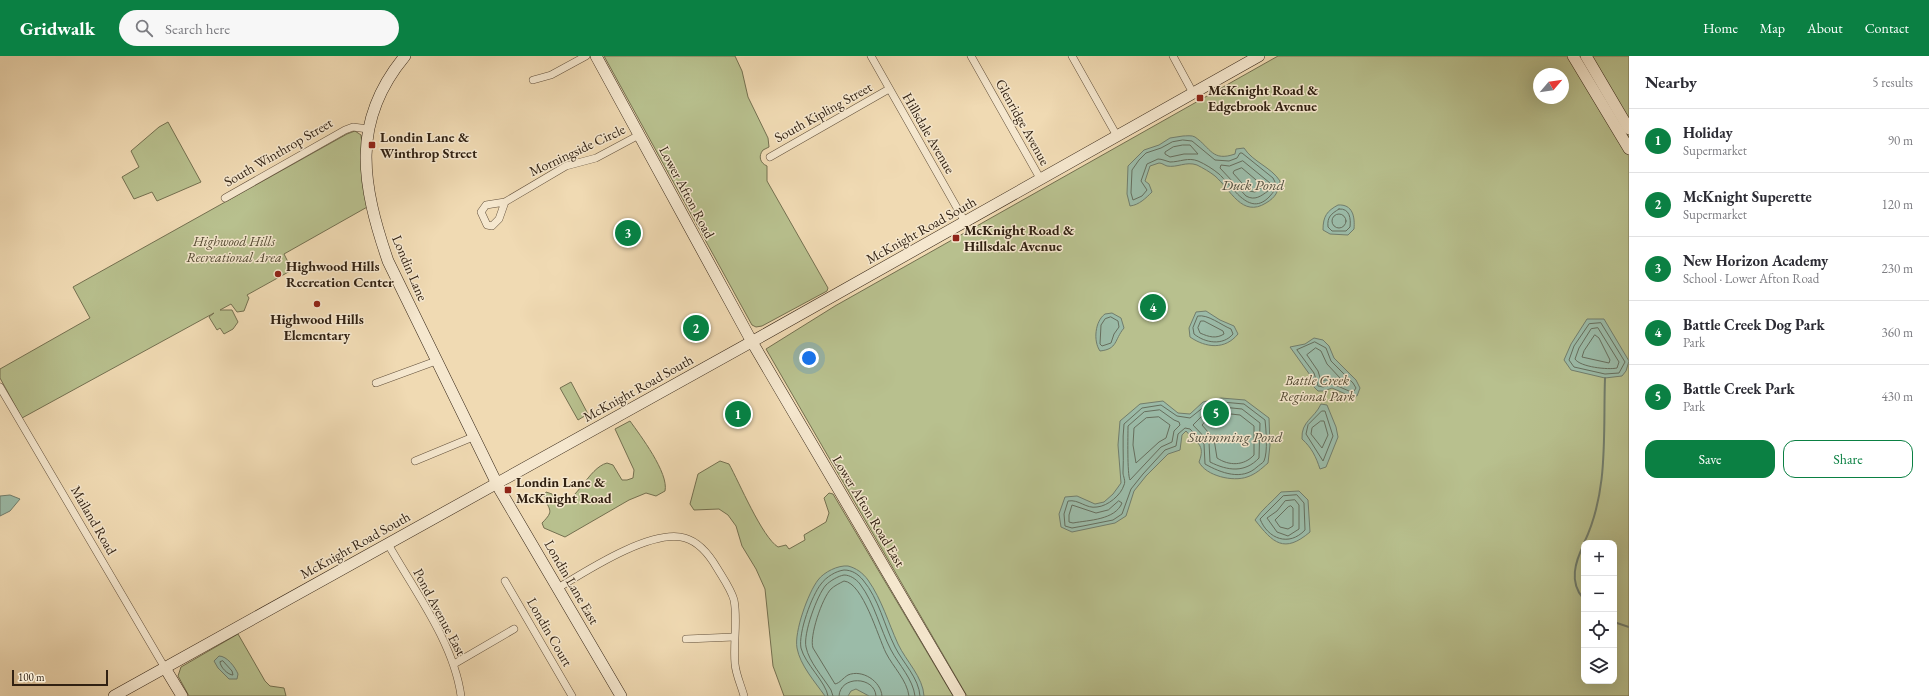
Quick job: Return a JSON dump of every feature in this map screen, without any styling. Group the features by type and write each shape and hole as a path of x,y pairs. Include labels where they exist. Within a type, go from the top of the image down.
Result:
{"street":[{"name":"Londin Lane","path":"405,56 380,91 368,129 366,144 366,170 374,212 388,261 473,437 497,483"},
{"path":"533,80 551,75 586,56"},
{"name":"Lower Afton Road","path":"596,56 752,342"},
{"name":"Hillsdale Avenue","path":"871,56 965,222"},
{"name":"Glenridge Avenue","path":"972,56 1041,180"},
{"path":"1072,56 1117,136"},
{"path":"1172,56 1193,93"},
{"name":"McKnight Road South","path":"114,696 752,342 1259,56"},
{"path":"1573,56 1629,149"},
{"path":"1586,56 1629,129"},
{"name":"South Kipling Street","path":"770,157 889,89"},
{"name":"South Winthrop Street","path":"224,198 345,130 353,127 368,129"},
{"name":"Morningside Circle","path":"505,202 566,166 596,158 639,135"},
{"name":"Lower Afton Road East","path":"752,342 960,696"},
{"path":"376,383 421,368 436,361"},
{"name":"Mailand Road","path":"0,387 165,668"},
{"path":"415,461 473,437"},
{"name":"Londin Lane East","path":"497,483 621,696"},
{"path":"558,588 609,558 652,540 667,536 685,538 700,547 709,557 731,592 734,605 735,667 744,696"},
{"name":"Pond Avenue East","path":"388,544 444,642 454,664 461,696"},
{"name":"Londin Court","path":"505,581 572,696"},
{"path":"454,664 514,629"},
{"path":"686,639 734,637"},
{"path":"165,668 182,696"}],"green space":[{"path":"604,56 735,56 742,71 748,97 768,138 769,147 761,152 760,157 761,161 767,166 767,181 828,288 827,291 762,326 756,327 752,325"},
{"name":"Battle Creek Regional Park","path":"1278,56 1629,56 1629,696 967,696 766,349 835,306"},
{"path":"168,122 201,182 157,201 152,192 134,199 122,177 139,167 131,151 159,127"},
{"name":"Highwood Hills Recreational Area","path":"355,131 361,135 369,206 284,254 292,270 247,295 249,298 244,311 237,312 231,304 220,310 232,310 238,322 233,329 224,334 220,328 217,330 209,317 214,313 22,418 0,378 0,369 90,318 73,287 347,134"},
{"path":"571,382 588,414 578,420 560,388"},
{"path":"630,421 653,454 663,474 665,491 656,496 646,493 629,500 565,537 544,528 542,523 550,513 544,496 546,492 552,494 558,504 565,502 577,492 594,471 607,463 613,465 622,480 633,478 634,470 615,429"},
{"path":"720,461 729,464 758,521 778,547 786,545 789,549 805,540 804,535 826,522 829,513 824,498 829,493 833,494 953,696 784,696 773,666 765,589 756,569 742,546 736,526 728,515 719,509 694,510 690,504 698,474"},
{"path":"238,634 265,681 270,686 284,688 286,696 189,696 178,676 181,667"}],"water":[{"name":"Duck Pond","path":"1183,136 1195,137 1212,153 1221,156 1235,154 1236,149 1244,148 1252,157 1272,172 1280,181 1276,194 1272,199 1258,207 1250,207 1244,205 1232,195 1215,176 1197,165 1189,164 1167,166 1159,163 1150,166 1145,181 1149,184 1152,192 1139,203 1130,206 1127,194 1128,166 1144,150 1159,145 1170,138"},
{"path":"1338,205 1347,207 1352,212 1354,229 1348,235 1330,234 1323,230 1326,214"},
{"path":"1206,311 1220,320 1234,326 1238,334 1227,343 1215,346 1196,341 1190,337 1189,328 1196,312"},
{"path":"1112,313 1121,318 1124,328 1113,346 1106,350 1100,351 1096,342 1097,326 1105,314"},
{"path":"1587,319 1604,319 1629,361 1626,371 1622,376 1605,378 1571,370 1564,360 1571,344"},
{"path":"1314,338 1323,340 1329,346 1334,358 1356,380 1360,388 1357,396 1348,395 1332,388 1324,391 1318,391 1314,387 1310,375 1290,347 1305,344"},
{"name":"Swimming Pond","path":"1221,398 1245,400 1269,418 1270,445 1268,463 1261,469 1250,476 1235,479 1220,477 1207,471 1199,462 1201,447 1186,431 1182,435 1180,450 1168,454 1146,476 1134,491 1126,516 1115,523 1072,532 1061,527 1059,514 1065,497 1077,496 1095,504 1104,502 1113,494 1121,483 1118,445 1120,421 1140,404 1163,401 1178,413 1190,414 1203,402"},
{"path":"1321,404 1327,405 1336,427 1338,437 1326,467 1320,469 1313,453 1302,439 1302,433 1306,424"},
{"path":"1299,491 1308,500 1310,532 1293,543 1286,544 1273,540 1255,520 1281,492"},
{"path":"10,495 20,499 10,511 0,516 0,496"},
{"path":"848,566 862,573 873,588 901,650 921,682 924,696 869,696 856,689 851,691 848,696 825,696 801,661 797,648 798,632 810,594 818,580 824,574 836,568"},
{"path":"219,656 222,656 233,665 238,674 237,679 229,679 218,668 214,661"}],"waterway":[{"path":"1585,540 1598,503 1601,483 1604,441 1605,378"},
{"path":"1581,551 1576,565 1575,579 1581,595"},
{"path":"1617,623 1629,627"}],"place":[{"name":"McKnight Road & Edgebrook Avenue","path":"1200,98"},
{"name":"Londin Lane & Winthrop Street","path":"372,145"},
{"name":"New Horizon Academy","path":"628,233"},
{"name":"McKnight Road & Hillsdale Avenue","path":"956,238"},
{"name":"Highwood Hills Recreation Center","path":"278,274"},
{"name":"Highwood Hills Elementary","path":"317,304"},
{"name":"Battle Creek Dog Park","path":"1153,307"},
{"name":"McKnight Superette","path":"696,328"},
{"name":"Battle Creek Park","path":"1216,413"},
{"name":"Holiday","path":"738,414"},
{"name":"Londin Lane & McKnight Road","path":"508,490"}]}
